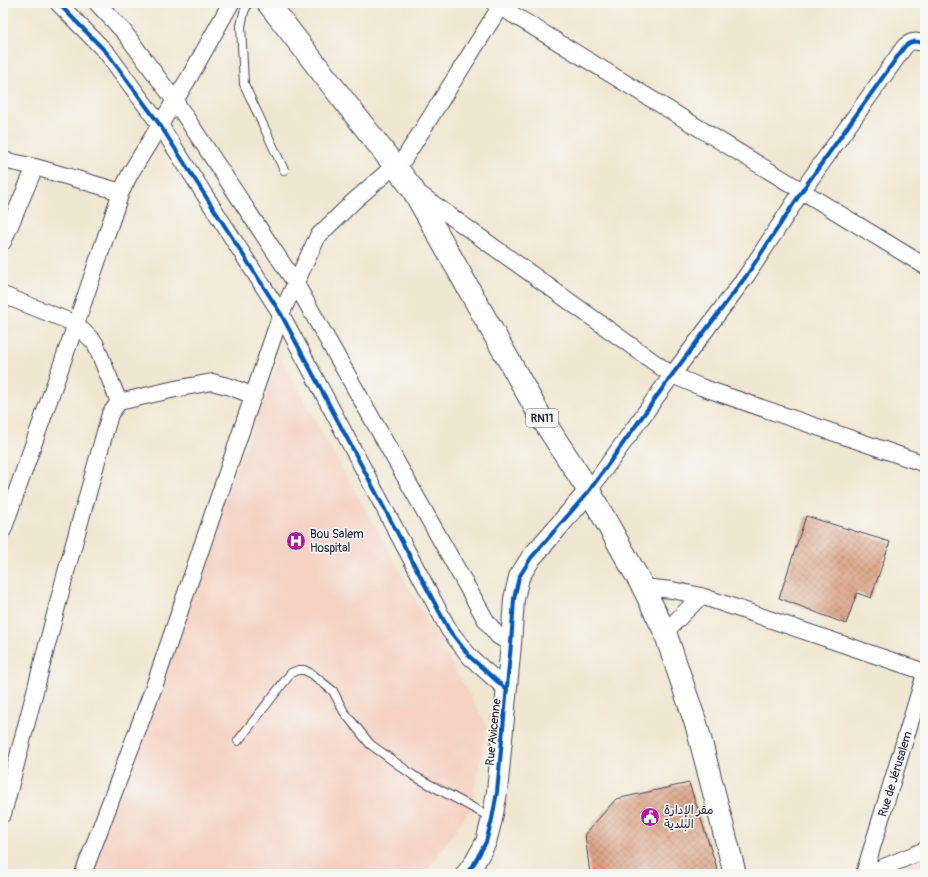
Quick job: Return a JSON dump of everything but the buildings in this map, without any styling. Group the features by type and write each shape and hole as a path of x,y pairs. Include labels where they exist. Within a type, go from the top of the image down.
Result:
{"main road":[{"name":"RN11","path":"268,3 412,188 539,414 589,491 643,587 666,632 697,727 735,874"}],"street":[{"path":"58,3 107,53 160,125 281,314 449,630 470,657 507,690"},
{"path":"97,3 125,33 175,101 296,284 487,622 498,636 511,644"},
{"path":"3,530 121,192 131,172 175,101 231,3"},
{"path":"82,874 155,684 281,314 318,236 354,200 396,168 497,5 925,266"},
{"path":"589,491 672,375 747,275 802,191 905,46 916,41 925,44"},
{"path":"3,160 35,167 121,192"},
{"path":"3,242 35,167"},
{"path":"412,188 672,375 701,387 925,464"},
{"path":"3,295 76,324 95,343 119,402"},
{"path":"3,814 65,576 110,414 119,402 212,382 231,387 254,396"},
{"name":"Rue Avicenne","path":"466,874 475,862 486,842 497,792 514,599 520,577 531,558 589,491"},
{"path":"643,587 672,590 701,596 925,673"},
{"path":"666,632 701,596"},
{"name":"Rue de Jérusalem","path":"866,874 925,673"},
{"path":"866,874 925,850"}],"lane":[{"path":"248,3 244,12 241,26 244,84 284,170"},
{"path":"238,741 292,672 304,670 312,674 333,691 344,712 370,744 414,776 492,819"}],"shaded area":[{"name":"Bou Salem Hospital","path":"280,357 487,726 471,808 425,874 81,874"}],"cycle path":[{"path":"58,3 107,53 160,125 281,314 449,630 470,657 507,690"},
{"path":"466,874 475,862 486,842 497,792 514,599 519,577 531,558 589,491 672,375 747,275 802,191 905,46 915,42 925,44"}],"place":[{"name":"Bou Salem Hospital","path":"296,541"},
{"name":"مقر الإدارة البلدية","path":"650,817"}]}
